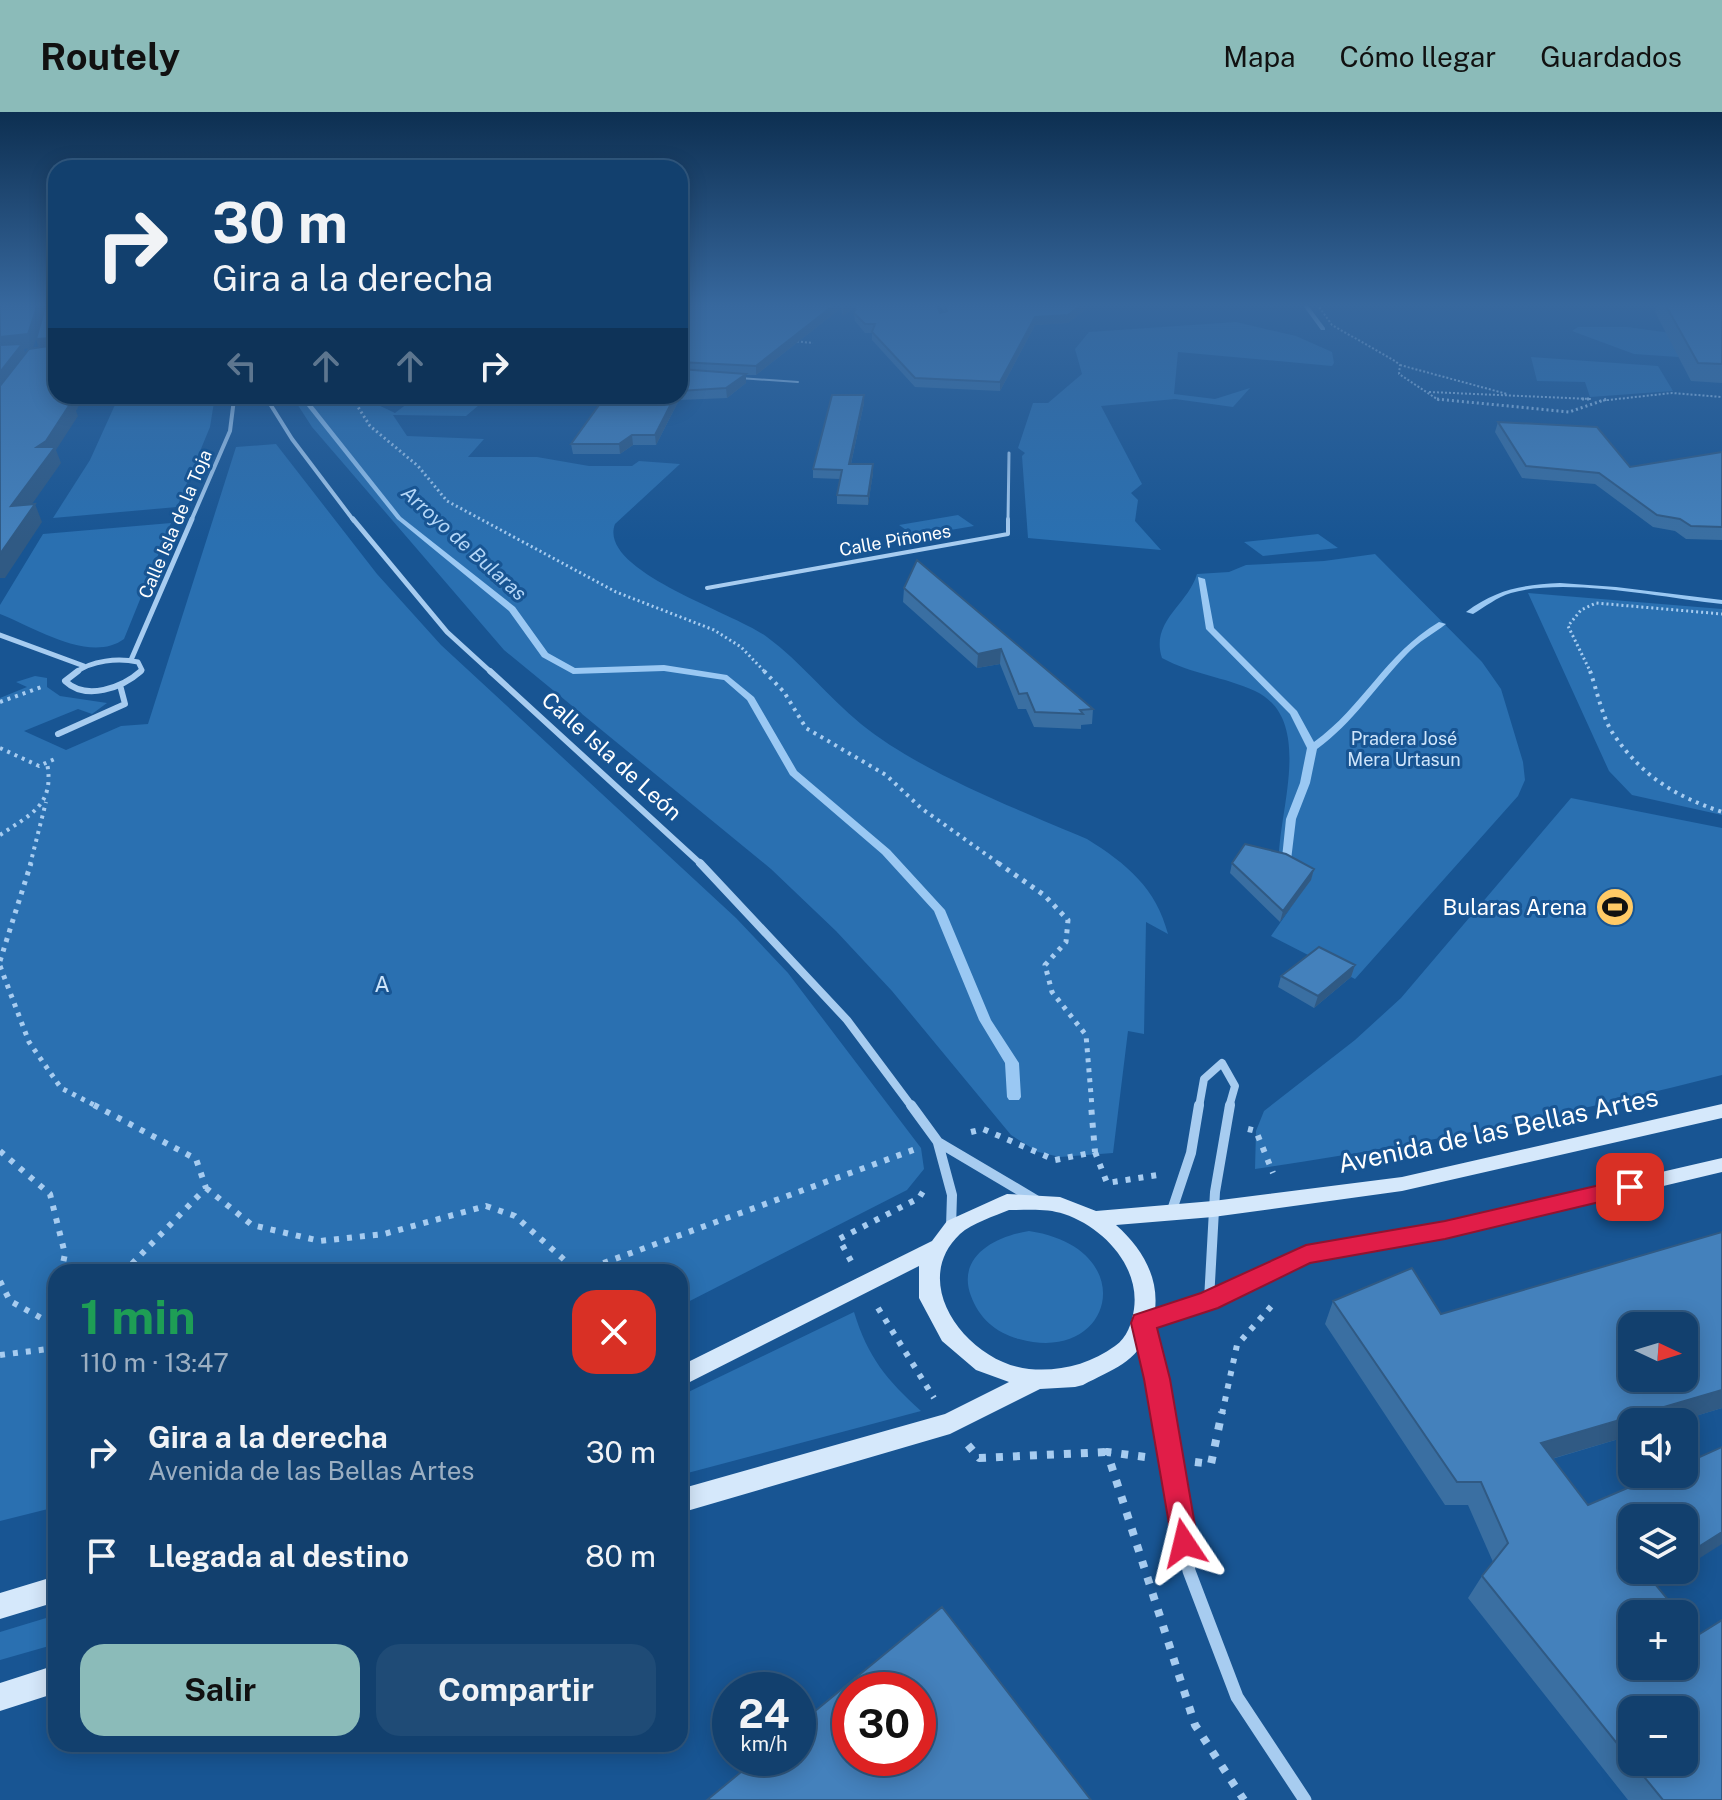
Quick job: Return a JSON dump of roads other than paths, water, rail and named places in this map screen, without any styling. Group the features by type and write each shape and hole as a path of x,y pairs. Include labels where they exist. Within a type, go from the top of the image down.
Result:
{"street":[{"name":"Calle Isla de la Toja","path":"120,685 142,670 142,666 131,660 230,431 233,404"},
{"name":"Calle Isla de León","path":"270,404 292,439 447,632 711,873 847,1020 938,1142 952,1195 951,1227"},
{"path":"0,635 84,666"},
{"path":"58,734 125,704 120,685 82,690 73,688 65,681 84,666 108,660 131,660"},
{"path":"1171,1213 1191,1153 1204,1079 1222,1063 1235,1086 1224,1122 1213,1209 1209,1301"},
{"name":"Avenida de las Bellas Artes","path":"1094,1219 1213,1209 1402,1184 1722,1111"},
{"name":"Calle Isla de León","path":"938,1142 1040,1202"},
{"path":"1142,1325 1209,1301 1306,1255 1445,1230 1722,1165"},
{"path":"1007,1202 1040,1202 1068,1207 1094,1219 1120,1240 1139,1265 1147,1293 1142,1325 1127,1350 1102,1368 1070,1379 1035,1380 992,1369 957,1346 934,1314 926,1281 934,1249 951,1227 977,1210 1007,1202"},
{"path":"688,1373 934,1249"},
{"path":"1142,1325 1157,1379 1189,1571 1237,1697 1305,1800"},
{"path":"688,1499 950,1423 1035,1380"},
{"path":"0,1606 48,1591"},
{"path":"0,1697 48,1682"}],"lane":[{"name":"Calle Piñones","path":"707,588 1008,534 1009,453"}],"waterway":[{"name":"Arroyo de Bularas","path":"308,404 399,518 512,609 545,655 573,671 664,668 727,678 751,699 793,773 886,852 939,910 985,1020 1012,1063 1014,1097"},
{"path":"1201,579 1210,629 1294,713 1312,748"},
{"path":"1470,612 1507,592 1560,586 1616,589 1722,602"},
{"path":"1312,748 1347,719 1407,649 1442,624"},
{"path":"1287,858 1291,819 1305,783 1312,748"}],"place":[{"name":"Bularas Arena","path":"1615,907"}],"park label":[{"name":"Pradera José Mera Urtasun","path":"1404,748"},
{"name":"A","path":"382,984"}]}
